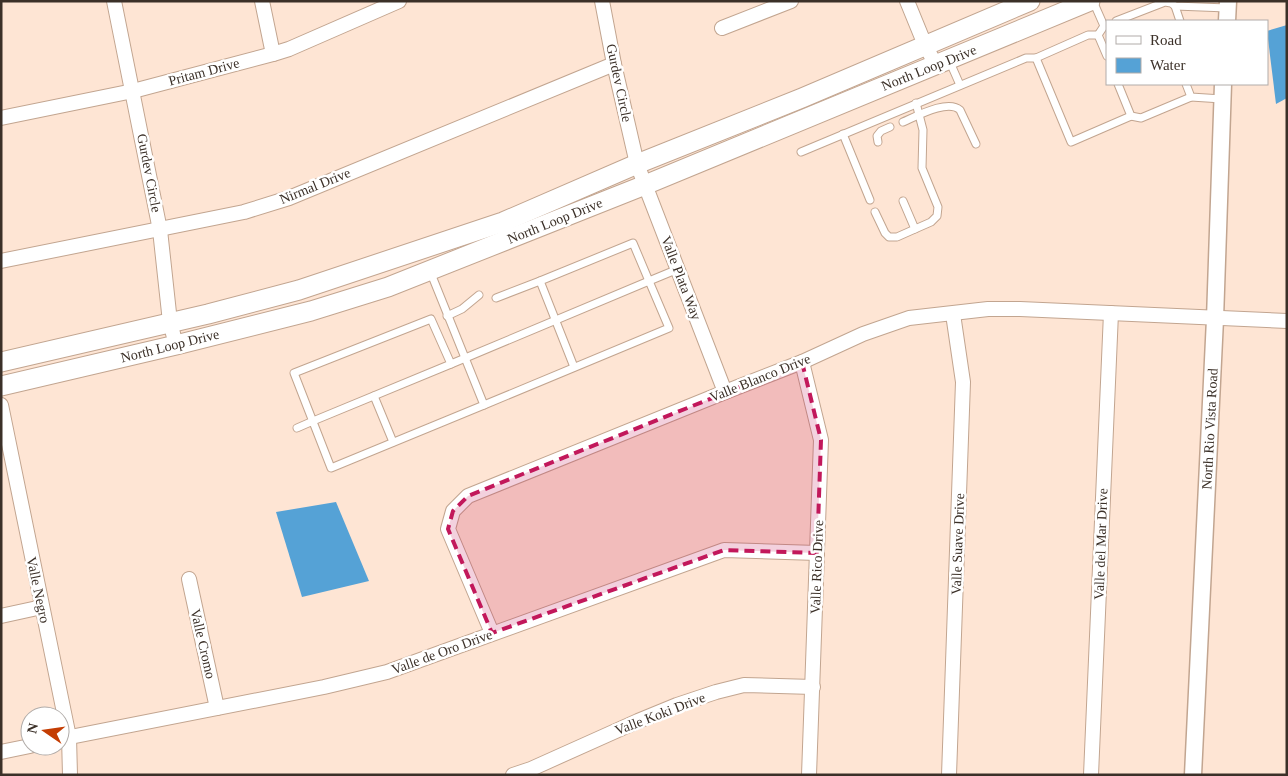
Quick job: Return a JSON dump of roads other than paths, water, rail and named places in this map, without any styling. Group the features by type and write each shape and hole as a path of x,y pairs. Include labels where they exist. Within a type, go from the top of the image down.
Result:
{"main road":[{"name":"North Loop Drive","path":"1,362 208,314 299,290 503,222 1030,1"},
{"name":"North Loop Drive","path":"1,386 311,311 388,287 646,185 1092,1"}],"street":[{"name":"Gurdev Circle","path":"114,1 160,230 170,322 176,345"},
{"path":"262,1 273,54"},
{"name":"Pritam Drive","path":"1,118 133,91 273,54 289,49 399,1"},
{"name":"Gurdev Circle","path":"602,1 614,64 638,164"},
{"path":"722,28 791,1"},
{"path":"907,1 925,44 942,62"},
{"name":"Nirmal Drive","path":"1,261 117,236 160,230 244,212 289,198 614,64"},
{"name":"North Rio Vista Road","path":"1194,775 1216,318 1222,91"},
{"name":"Valle Plata Way","path":"638,164 725,392"},
{"name":"Valle Blanco Drive","path":"492,633 448,530 454,511 468,496 802,362 863,334 909,318 988,309 1020,308 1287,320"},
{"name":"Valle del Mar Drive","path":"1091,775 1111,313"},
{"name":"Valle Suave Drive","path":"949,775 963,410 963,382 954,314"},
{"name":"Valle Rico Drive","path":"802,362 821,440 809,775"},
{"name":"Valle Negro","path":"1,405 42,607 59,706"},
{"name":"Valle de Oro Drive","path":"70,737 324,687 387,672 724,550 817,553"},
{"name":"Valle Cromo","path":"188,579 217,708"},
{"path":"1,616 42,607"},
{"name":"Valle Koki Drive","path":"513,775 677,705 716,692 744,685 813,687"},
{"path":"1,752 20,748"},
{"name":"Valle Negro","path":"67,756 70,775"}],"lane":[{"path":"1092,1 1105,26 1098,35"},
{"path":"1133,18 1146,9 1165,2 1175,6 1227,10"},
{"path":"1175,6 1180,20"},
{"path":"1146,9 1149,17"},
{"path":"801,152 1026,58 1036,58 1088,35 1098,35"},
{"path":"1098,35 1106,54"},
{"path":"1036,58 1071,142 1130,116 1141,118 1191,97 1222,91"},
{"path":"942,62 960,85"},
{"path":"1118,85 1130,116"},
{"path":"1186,85 1191,97"},
{"path":"875,212 885,233 890,237 897,237 931,222 937,216 938,207 922,168 922,130 916,103"},
{"path":"903,122 948,105 956,106 960,110 976,144"},
{"path":"878,142 877,136 880,132 890,127"},
{"path":"843,134 870,200"},
{"path":"902,201 914,229"},
{"path":"451,364 431,319 294,373 331,468 669,328 633,243 496,298"},
{"path":"297,428 678,269"},
{"path":"430,270 484,405"},
{"path":"540,281 574,367"},
{"path":"447,316 462,309 479,295"},
{"path":"374,396 393,442"}],"water":[{"path":"1287,25 1287,98 1276,104 1268,39 1268,31"},
{"path":"336,502 369,581 302,597 276,512"}]}
